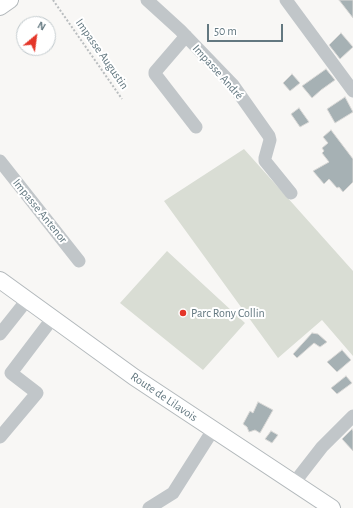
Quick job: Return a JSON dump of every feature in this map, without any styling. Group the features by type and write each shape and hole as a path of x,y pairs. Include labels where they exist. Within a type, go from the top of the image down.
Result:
{"main road":[{"path":"0,7 10,0"},
{"name":"Route de Lilavois","path":"0,280 134,377 332,508"}],"street":[{"name":"Impasse André","path":"147,0 186,36 233,85 269,136 270,140 265,161 291,193"},
{"path":"286,0 353,91"},
{"path":"186,36 155,72 155,74 196,127"},
{"name":"Impasse Antenor","path":"0,162 79,261"},
{"path":"0,334 27,300"},
{"path":"0,437 37,392 11,373 52,319"},
{"path":"294,483 322,447 353,416"},
{"path":"149,508 172,493 213,430"}],"path":[{"name":"Impasse Augustin","path":"53,0 122,99"}],"shaded area":[{"path":"244,149 353,271 353,356 322,320 278,358 164,201"},
{"name":"Parc Rony Collin","path":"167,251 245,323 203,370 120,303"}],"building":[{"path":"339,0 353,0 353,18"},
{"path":"341,33 353,47 340,59 329,45"},
{"path":"326,69 335,80 312,98 302,86"},
{"path":"292,74 300,83 290,91 283,83"},
{"path":"345,97 353,112 335,123 327,109"},
{"path":"299,108 309,122 300,127 291,114"},
{"path":"331,130 353,159 353,182 343,192 329,179 324,184 313,171 329,162 322,153 324,151 322,148 328,143 323,137"},
{"path":"312,333 318,334 327,342 320,347 314,343 297,358 293,354"},
{"path":"342,350 351,360 337,372 327,362"},
{"path":"346,376 352,383 337,394 331,388"},
{"path":"258,402 273,410 260,433 255,430 249,432 247,427 243,424 250,411 253,413"},
{"path":"352,429 353,431 353,451 342,439"},
{"path":"271,431 278,435 272,443 265,439"}],"place":[{"name":"Parc Rony Collin","path":"183,313"}]}
